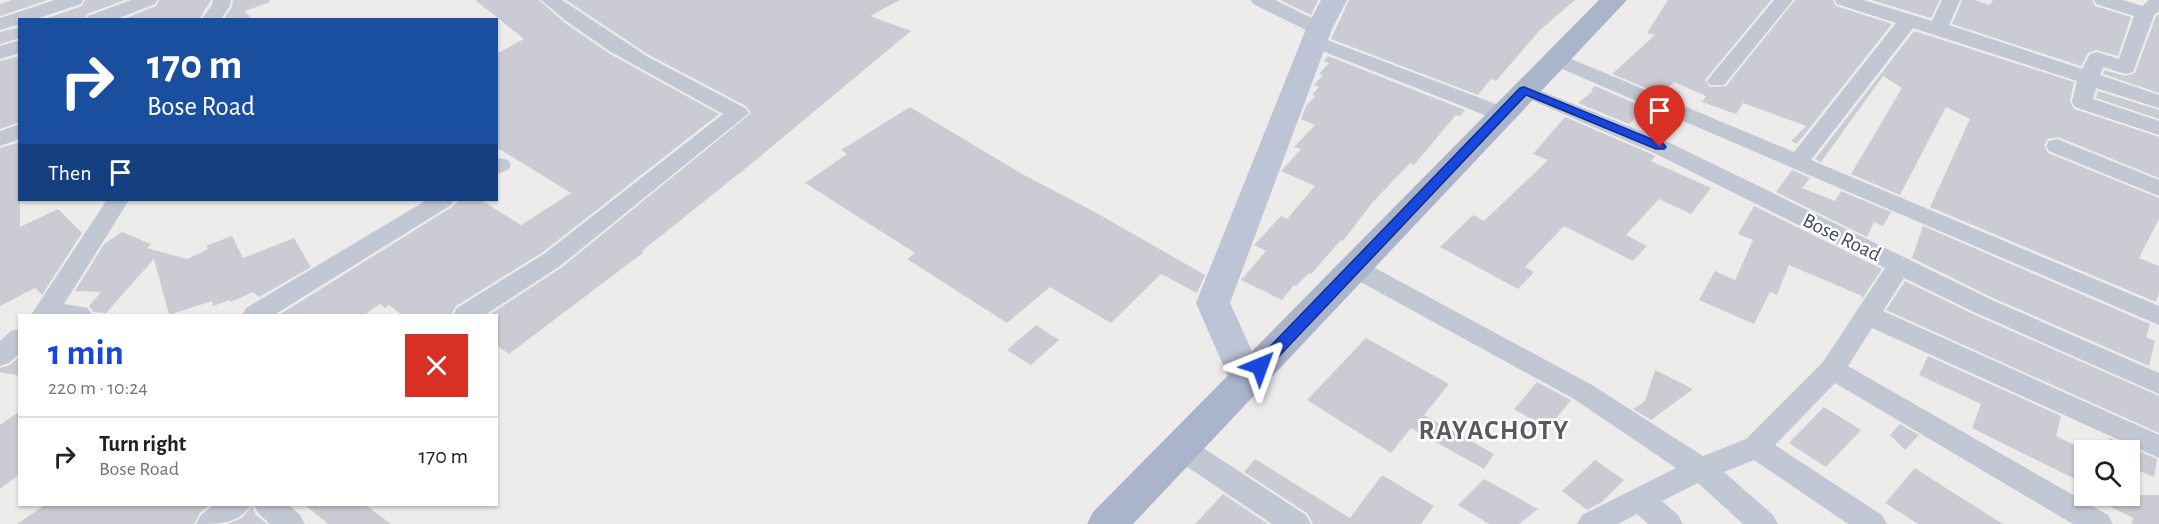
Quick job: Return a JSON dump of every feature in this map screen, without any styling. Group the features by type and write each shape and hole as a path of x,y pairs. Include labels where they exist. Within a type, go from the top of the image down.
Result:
{"main road":[{"path":"1247,380 1213,303 1317,35 1334,0"},
{"path":"1107,524 1524,90 1614,0"}],"street":[{"path":"18,18 74,0"},
{"path":"100,18 148,0"},
{"path":"212,18 221,6 222,0"},
{"path":"468,314 552,260 738,113 645,66 590,30 550,0"},
{"path":"1260,0 1317,35 1502,114"},
{"path":"1717,81 1784,0"},
{"path":"1844,0 1908,21 1938,28 2159,102"},
{"path":"1938,28 1951,0"},
{"path":"2103,0 2152,7 2126,68 2097,58 2082,102 2159,128"},
{"path":"0,24 18,18"},
{"path":"1797,163 1908,21"},
{"path":"0,52 18,47"},
{"path":"1555,59 2159,316"},
{"name":"Bose Road","path":"1524,90 1660,147 1983,306 2159,384"},
{"path":"0,139 18,132"},
{"path":"2057,146 2159,189"},
{"path":"62,314 46,313 117,201"},
{"path":"257,314 441,201"},
{"path":"1592,524 1639,498 1755,447 1832,369 1900,265"},
{"path":"1355,268 1583,392 1701,469 1763,524"},
{"path":"1867,315 2159,447"},
{"path":"0,356 18,340"},
{"path":"1832,369 2098,524"},
{"path":"1755,447 1872,524"},
{"path":"1181,448 1296,524"},
{"path":"1639,498 1668,524"},
{"path":"211,524 234,506"},
{"path":"270,506 290,524"}],"building":[{"path":"11,0 48,0 0,16 0,4"},
{"path":"85,0 125,0 87,14 85,18 48,18 82,6"},
{"path":"159,0 211,0 200,18 126,18 156,6"},
{"path":"233,0 270,0 270,2 245,11 251,18 224,18 232,7"},
{"path":"475,0 539,0 565,23 610,54 719,114 543,252 456,306 452,314 401,314 389,305 385,308 380,304 365,314 281,314 452,207 458,201 483,201 521,225 571,193 498,148 498,53 524,39"},
{"path":"566,0 900,0 870,16 911,31 642,251 644,252 509,354 498,346 498,314 491,314 561,268 751,113 746,106 649,55"},
{"path":"1280,0 1318,0 1311,15"},
{"path":"1349,0 1575,0 1540,30 1496,81 1491,79 1478,95 1331,39"},
{"path":"1668,0 1771,0 1705,80 1710,87 1726,86 1795,0 1833,0 1836,6 1892,24 1797,144 1791,141 1806,126 1743,103 1736,114 1702,102 1706,96 1674,82 1661,94 1612,74 1655,35 1647,33"},
{"path":"1871,0 1940,0 1931,18"},
{"path":"1962,0 1975,0 1990,5 1993,0 2092,0 2095,6 2131,17 2118,56 2096,50 2088,53 2081,66 1952,24"},
{"path":"2159,14 2159,93 2103,74 2104,70 2125,76 2135,73 2156,16"},
{"path":"18,28 18,39 0,44 0,32"},
{"path":"1914,31 2074,82 2070,101 2074,109 2159,137 2159,178 2058,137 2048,139 2044,145 2048,153 2159,198 2159,219 2139,258 2159,266 2159,293 2156,302 1930,207 1970,119 1946,107 1900,195 1851,174 1902,88 1883,76 1821,162 1815,159"},
{"path":"18,56 18,123 0,129 0,61"},
{"path":"1328,56 1465,110 1460,116 1456,115 1414,165 1410,163 1372,203 1343,241 1341,240 1311,274 1309,273 1296,286 1294,285 1282,300 1241,280 1266,251 1254,245 1281,216 1287,219 1315,186 1281,171 1301,149 1294,147 1315,125 1301,119 1306,106 1315,96 1312,95 1319,87 1314,85 1323,75 1319,74 1329,63 1323,61"},
{"path":"1595,86 1646,108 1629,124 1578,103 1593,91 1591,90"},
{"path":"2098,91 2159,110 2159,119 2096,98"},
{"path":"910,107 1024,175 1093,211 1205,275 1197,293 1161,274 1111,323 1050,287 1007,323 907,259 915,253 805,183 847,154 841,150"},
{"path":"1565,117 1651,154 1655,156 1651,161 1711,188 1691,214 1659,199 1626,235 1647,246 1633,261 1564,226 1525,267 1534,272 1518,289 1440,247 1473,215 1484,221 1548,160 1533,154"},
{"path":"18,143 20,227 58,209 82,233 42,295 35,288 0,306 0,148"},
{"path":"1792,170 1810,178 1802,188 1835,201 1841,191 1891,212 1883,226 1874,222 1867,237 1776,192"},
{"path":"1754,206 1882,269 1862,299 1862,296 1789,265 1777,295 1770,292 1754,324 1699,300 1715,271 1735,280 1753,240 1738,234"},
{"path":"1923,226 2150,324 2146,337 2155,341 2149,366 1993,298 1912,258"},
{"path":"122,232 151,244 147,248 187,259 208,249 206,246 232,236 243,258 294,238 311,267 259,297 253,292 231,302 230,300 213,306 212,301 169,314 154,259 106,313 93,312 89,306 101,292 75,291 104,244"},
{"path":"1905,281 1973,314 2159,396 2159,433 1886,310"},
{"path":"1036,325 1059,340 1031,365 1007,350"},
{"path":"1366,338 1449,384 1424,415 1494,454 1484,469 1411,428 1391,453 1307,400"},
{"path":"1928,356 2061,416 2056,436 2074,445 2074,479 1972,428 1981,404 1919,375"},
{"path":"18,358 18,376 0,372 0,368 10,365"},
{"path":"1655,370 1693,389 1651,420 1633,409 1645,401"},
{"path":"1537,382 1571,400 1548,429 1514,409"},
{"path":"1824,407 1861,430 1826,467 1789,443"},
{"path":"18,412 18,476 0,489 0,425"},
{"path":"1900,424 1919,435 1905,450 1890,435"},
{"path":"2140,452 2157,459 2154,477 2140,471"},
{"path":"1255,459 1350,518 1382,475 1434,506 1421,524 1313,524 1307,513 1244,472"},
{"path":"1595,460 1624,480 1602,502 1587,510 1562,491"},
{"path":"1915,468 2003,524 1918,524 1885,503"},
{"path":"1484,479 1538,509 1519,524 1489,524 1458,505"},
{"path":"1223,494 1268,524 1195,524"},
{"path":"2140,495 2159,495 2159,524 2132,524 2133,518 2109,506 2140,506"},
{"path":"43,506 209,506 200,513 194,524 17,524"},
{"path":"252,506 256,515 267,524 227,524 242,518"},
{"path":"306,506 367,506 391,524 328,524"}],"district":[{"name":"RAYACHOTY","path":"1494,430"}],"route":[{"path":"1260,366 1524,90 1660,147"}]}
